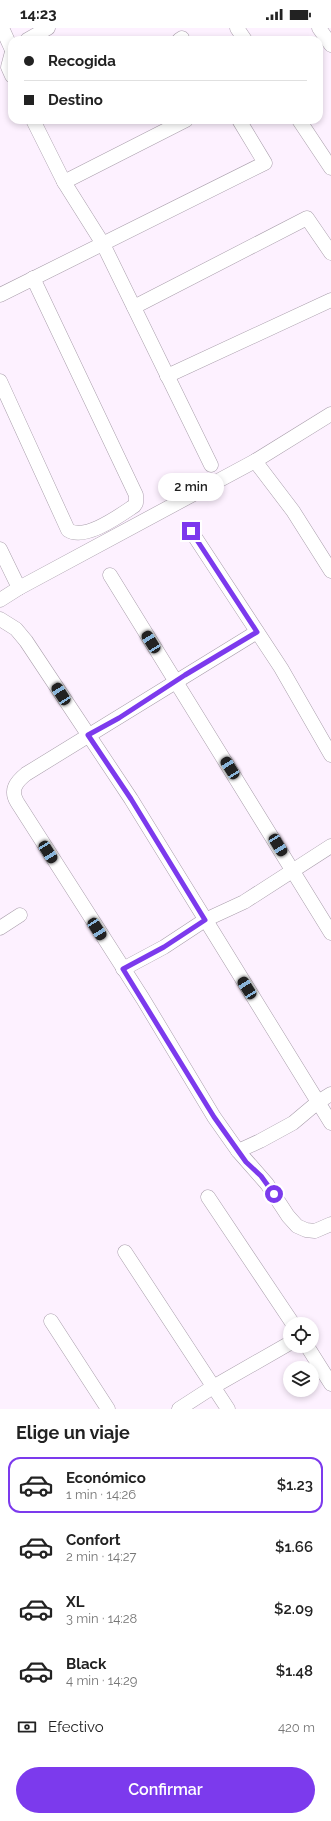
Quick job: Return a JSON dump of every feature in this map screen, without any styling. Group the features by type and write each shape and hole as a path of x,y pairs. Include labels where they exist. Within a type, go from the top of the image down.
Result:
{"street":[{"path":"2,28 8,42"},
{"path":"34,36 48,28"},
{"path":"35,124 64,182 103,244 211,465"},
{"path":"64,182 178,124"},
{"path":"0,295 265,163 241,124"},
{"path":"302,124 331,168"},
{"path":"134,307 308,218 331,253"},
{"path":"0,381 68,530 75,534 85,533 105,524 134,506 136,503 136,495 33,278"},
{"path":"167,376 331,300"},
{"path":"0,600 19,588 255,461 331,414"},
{"path":"255,461 293,511 331,571"},
{"path":"191,531 281,668 331,755"},
{"path":"0,549 19,588"},
{"path":"110,575 331,933"},
{"path":"0,619 16,629 26,641 131,799 331,1123"},
{"path":"257,632 175,681 148,700 88,735 18,780 13,793 17,802 123,969 214,1117 238,1151 267,1184 288,1216 297,1226 306,1230 315,1231 331,1224"},
{"path":"123,969 164,947 205,920 244,902 292,869 331,846"},
{"path":"0,928 20,915"},
{"path":"238,1151 293,1123 318,1102 331,1094"},
{"path":"208,1197 288,1317"},
{"path":"125,1252 228,1409"},
{"path":"51,1320 108,1409"},
{"path":"179,1409 213,1386 283,1347"},
{"path":"311,1353 331,1384"}],"route":[{"path":"191,531 257,632 175,681 119,718 88,735 131,799 205,920 164,947 123,969 214,1117 246,1162 261,1176 274,1194"}]}
